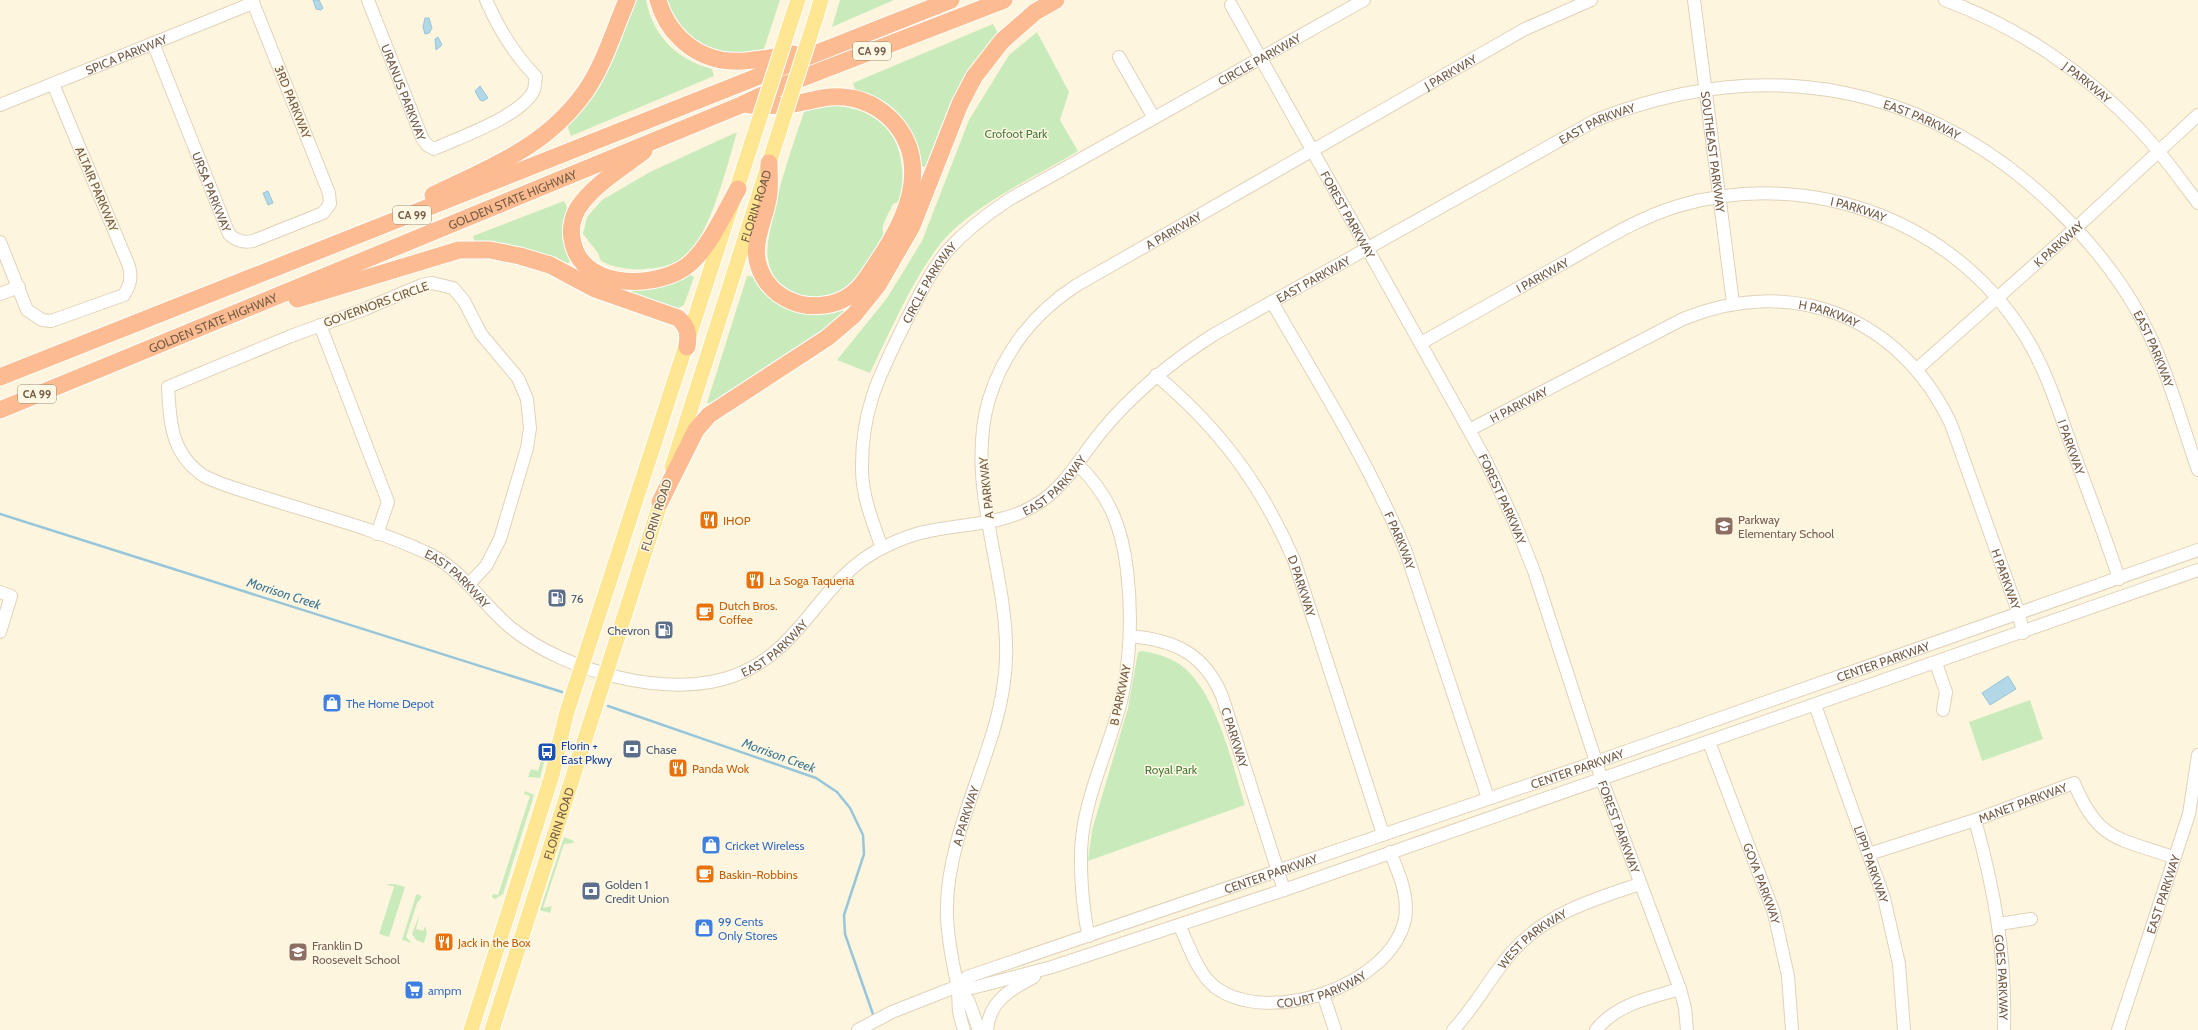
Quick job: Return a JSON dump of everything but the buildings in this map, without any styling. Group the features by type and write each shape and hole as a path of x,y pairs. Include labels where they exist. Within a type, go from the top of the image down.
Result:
{"highway":[{"path":"317,252 510,157 539,140 565,117 586,91 602,61 627,0"},
{"path":"658,0 667,22 681,40 700,53 721,60 744,60 824,51"},
{"path":"883,27 927,0"},
{"name":"GOLDEN STATE HIGHWAY","path":"0,378 951,0"},
{"name":"GOLDEN STATE HIGHWAY","path":"0,410 741,105 784,85 1004,0"},
{"path":"660,502 696,430 708,415 827,338 854,315 878,284 912,226 960,104 974,77 1002,41 1035,12 1056,0"},
{"path":"741,105 786,105 828,97 851,98 872,105 891,118 905,136 912,157 914,180 909,202 884,252 861,286 844,299 822,305 800,305 780,296 764,278 758,265 757,253 769,194 769,163"},
{"path":"662,137 588,196 577,209 571,232 573,245 588,267 612,279 637,282 665,278 685,268 701,252 738,189"},
{"path":"194,331 437,256 459,250 490,250 520,256 550,265 595,289 678,318 685,324 689,334 687,347"}],"main road":[{"name":"FLORIN ROAD","path":"471,1030 552,775 566,714 687,347 798,0"},
{"name":"FLORIN ROAD","path":"492,1030 821,0"}],"street":[{"name":"URANUS PARKWAY","path":"368,0 422,138 434,149 508,114 524,102 534,89 536,77 527,68 502,32 486,0"},
{"name":"CIRCLE PARKWAY","path":"882,548 865,494 862,470 864,423 873,390 881,371 931,273 947,252 988,213 1364,0"},
{"name":"J PARKWAY","path":"1313,150 1525,30 1590,0"},
{"name":"SOUTHEAST PARKWAY","path":"1694,0 1733,304"},
{"name":"J PARKWAY","path":"1945,0 2015,32 2074,71 2128,118 2158,151 2198,203"},
{"name":"SPICA PARKWAY","path":"0,105 253,2"},
{"name":"3RD PARKWAY","path":"253,2 329,193 330,204"},
{"name":"FOREST PARKWAY","path":"1231,5 1469,430 1514,521 1534,570 1602,780 1680,989 1686,1008 1687,1030"},
{"name":"URSA PARKWAY","path":"153,43 228,234 235,240 246,243 254,241 323,213 330,204"},
{"path":"1119,57 1154,118"},
{"name":"ALTAIR PARKWAY","path":"19,287 27,310 42,320 51,321 124,296 132,278 129,266 53,84"},
{"name":"EAST PARKWAY","path":"168,387 170,420 174,439 183,457 196,471 213,481 377,534 430,554 447,564 469,584 495,613 527,640 557,656 582,666 630,680 673,685 707,683 739,674 756,665 783,646 800,628 835,584 866,557 882,548 900,540 932,530 1000,520 1022,512 1044,500 1068,477 1118,411 1156,376 1195,346 1596,120 1651,101 1705,89 1750,85 1794,86 1850,94 1903,110 1956,133 1993,155 2039,190 2077,227 2103,261 2140,315 2163,368 2198,470"},
{"name":"K PARKWAY","path":"1917,369 1996,297 2077,227 2198,115"},
{"name":"A PARKWAY","path":"964,1030 959,1012 958,986 947,930 945,907 947,886 957,841 993,732 1006,669 1006,634 982,472 982,451 985,420 996,379 1005,360 1029,326 1051,304 1077,285 1313,150"},
{"name":"I PARKWAY","path":"1421,343 1638,222 1677,206 1719,197 1750,193 1792,193 1823,198 1864,208 1894,220 1931,240 1965,266 1996,297 2020,329 2041,365 2119,579"},
{"path":"0,242 19,287 0,294"},
{"name":"GOVERNORS CIRCLE","path":"168,387 422,285 432,283 453,288 464,301 481,334 518,378 527,399 530,428 527,448 511,507 498,544 486,566 469,584"},
{"name":"H PARKWAY","path":"1469,430 1683,319 1702,311 1733,304 1770,301 1791,302 1831,311 1869,329 1886,340 1917,369 1931,388 1951,424 2019,614 2023,633"},
{"name":"F PARKWAY","path":"1272,302 1364,460 1391,517 1408,560 1488,798"},
{"path":"320,325 388,502 377,534"},
{"name":"D PARKWAY","path":"1156,376 1197,412 1236,457 1257,487 1282,533 1294,560 1383,834"},
{"name":"B PARKWAY","path":"1077,464 1104,495 1119,526 1129,587 1130,636 1122,697 1086,815 1082,837 1081,881 1086,925 1089,936"},
{"name":"CENTER PARKWAY","path":"858,1030 892,1012 958,986 967,977 1596,762 2198,550"},
{"name":"CENTER PARKWAY","path":"958,986 972,988 1052,967 1284,890 2023,633 2198,570"},
{"path":"0,632 6,594"},
{"name":"C PARKWAY","path":"1130,636 1161,640 1181,648 1198,660 1212,677 1222,696 1284,890"},
{"name":"CENTER PARKWAY","path":"1936,663 1946,692 1943,710"},
{"name":"LIPPI PARKWAY","path":"1815,705 1880,882 1893,930 1899,964 1904,1030"},
{"name":"GOYA PARKWAY","path":"1709,742 1774,913 1788,976 1792,1030"},
{"name":"EAST PARKWAY","path":"2118,1030 2173,857 2190,809 2198,755"},
{"name":"MANET PARKWAY","path":"1869,854 1975,820 2074,783 2090,817 2104,831 2122,840 2173,857"},
{"name":"GOES PARKWAY","path":"1975,820 1993,888 1999,924 2003,965 2004,1030"},
{"name":"COURT PARKWAY","path":"1179,925 1206,979 1222,992 1240,999 1272,1002 1294,1001 1323,994 1354,980 1371,967 1391,947 1401,930 1404,920 1406,900 1390,852"},
{"name":"WEST PARKWAY","path":"1453,1030 1471,1010 1505,961 1527,938 1557,917 1578,905 1640,884"},
{"name":"GOES PARKWAY","path":"1999,924 2031,919"},
{"path":"987,1030 992,1012 999,1000 1009,990 1052,967"},
{"name":"A PARKWAY","path":"958,986 969,1002 979,1030"},
{"path":"1596,1030 1610,1016 1627,1006 1680,989"},
{"path":"1323,994 1335,1030"}],"green space":[{"path":"635,0 646,0 654,25 668,44 687,59 712,69 714,76 571,136 567,125"},
{"path":"664,0 780,0 764,49 741,54 724,54 707,50 674,24"},
{"path":"840,0 894,0 832,27"},
{"path":"993,24 998,33 971,65 961,82 927,168 921,166 917,152 906,128 891,108 869,94 855,90 853,83"},
{"name":"Crofoot Park","path":"1037,32 1069,92 1060,120 1078,151 995,199 964,220 950,233 938,246 916,280 870,373 837,360 887,298 922,241 969,120 1009,55"},
{"path":"822,105 844,107 862,112 877,120 888,130 897,144 901,161 902,180 900,201 893,204 883,226 883,238 869,263 848,286 835,294 822,298 808,299 793,294 779,284 773,275 767,255 774,211 781,182 805,109"},
{"path":"737,132 723,181 709,218 692,249 683,258 665,266 640,269 617,267 601,261 598,253 583,234 587,217 602,200 650,172"},
{"path":"564,201 568,209 564,222 564,235 572,260 566,265 475,244 473,236"},
{"path":"688,273 694,277 684,305 677,309 631,294 633,289 662,285"},
{"path":"747,276 758,277 765,289 840,307 845,313 831,325 714,405 707,403"},
{"name":"Royal Park","path":"1142,651 1160,655 1176,662 1190,673 1201,688 1212,706 1220,726 1245,805 1088,861 1092,830 1128,708 1138,652"},
{"path":"2030,700 2043,739 1982,761 1969,722"},
{"path":"541,761 544,762 540,778 528,777 531,769 538,771"},
{"path":"525,791 534,795 503,894 495,899 492,897 493,894 498,895 530,796 524,794"},
{"path":"564,837 574,841 573,843 564,844 543,908 552,906 550,913 540,910"},
{"path":"386,884 395,884 405,887 389,937 379,934 394,887"},
{"path":"418,894 422,897 417,903 406,937 412,943 402,940 416,895"},
{"path":"420,913 416,929 423,931 425,926 427,933 424,943 416,940 412,934"}],"water":[{"path":"313,0 319,0 323,8 321,10 316,9"},
{"path":"425,18 429,18 432,28 429,33 425,34 423,27"},
{"path":"438,37 442,45 436,50 435,39"},
{"path":"480,86 488,98 483,101 480,100 475,91"},
{"path":"268,191 273,203 268,205 263,193"},
{"path":"2008,676 2016,689 1990,705 1982,693"}],"waterway":[{"name":"Morrison Creek","path":"0,514 562,692"},
{"name":"Morrison Creek","path":"608,706 816,778 837,792 850,808 863,835 864,854 844,915 845,934 874,1017"}],"place":[{"name":"IHOP","path":"709,520"},
{"name":"Parkway Elementary School","path":"1724,526"},
{"name":"La Soga Taqueria","path":"755,580"},
{"name":"76","path":"557,598"},
{"name":"Dutch Bros. Coffee","path":"705,612"},
{"name":"Chevron","path":"664,630"},
{"name":"The Home Depot","path":"332,703"},
{"name":"Chase","path":"632,749"},
{"name":"Florin + East Pkwy","path":"547,752"},
{"name":"Panda Wok","path":"678,768"},
{"name":"Cricket Wireless","path":"711,845"},
{"name":"Baskin-Robbins","path":"705,874"},
{"name":"Golden 1 Credit Union","path":"591,891"},
{"name":"99 Cents Only Stores","path":"704,928"},
{"name":"Jack in the Box","path":"444,942"},
{"name":"Franklin D Roosevelt School","path":"298,952"},
{"name":"ampm","path":"414,990"}]}
